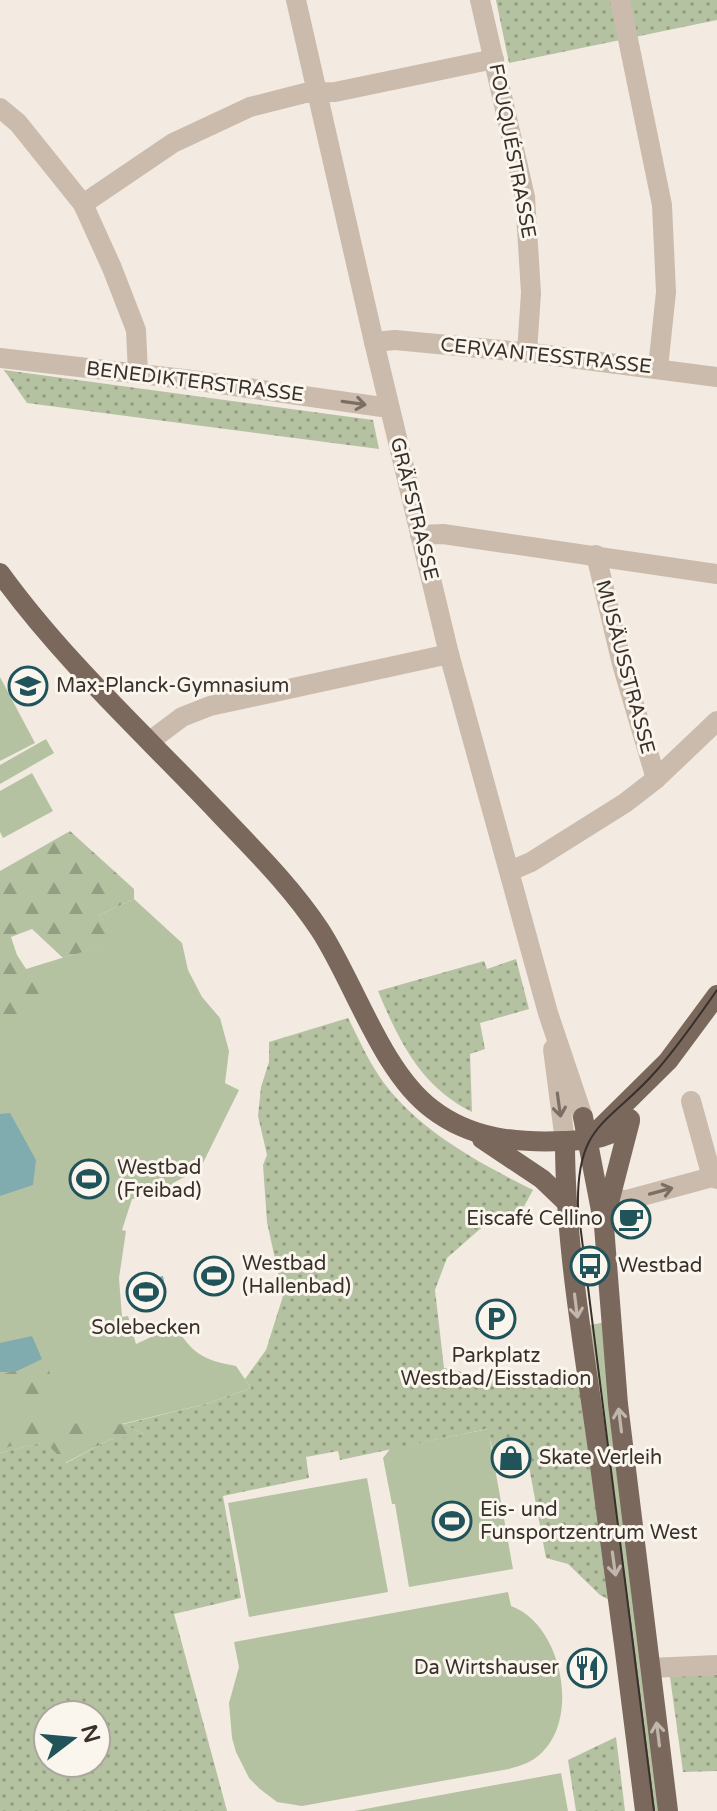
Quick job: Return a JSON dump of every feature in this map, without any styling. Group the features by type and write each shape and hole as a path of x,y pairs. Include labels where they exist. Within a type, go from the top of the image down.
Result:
{"main road":[{"path":"0,573 45,631 272,868 320,930 400,1077 430,1108 542,1179 565,1201"},
{"path":"590,1146 668,1061 717,995"},
{"path":"604,1226 630,1119 652,1078"},
{"path":"583,1117 565,1141 565,1201 576,1312 620,1606 645,1811"},
{"path":"583,1117 604,1226 618,1404 668,1811"},
{"path":"471,1132 510,1141 565,1141 590,1146 615,1133 630,1119"}],"street":[{"name":"GRÄFSTRASSE","path":"296,0 449,654 548,1013 583,1117"},
{"name":"FOUQUÉSTRASSE","path":"480,0 526,209 531,293 527,352"},
{"path":"620,0 662,205 666,292 658,368"},
{"path":"83,204 173,143 250,107 318,91 335,92 494,59"},
{"path":"0,108 18,123 83,204 136,330 138,373"},
{"name":"CERVANTESSTRASSE","path":"374,342 395,340 527,352 717,377"},
{"name":"BENEDIKTERSTRASSE","path":"0,358 138,373 389,408"},
{"path":"420,535 443,534 717,574"},
{"name":"MUSÄUSSTRASSE","path":"596,555 622,664 656,779"},
{"path":"150,741 182,717 210,706 449,654"},
{"path":"510,871 545,854 625,803 656,779 717,721"},
{"name":"GRÄFSTRASSE","path":"548,1013 565,1141"},
{"path":"609,1199 627,1200 715,1178 691,1101"},
{"path":"650,1668 717,1665"}],"green space":[{"path":"496,0 717,0 717,20 509,63"},
{"path":"4,370 373,420 379,449 27,403"},
{"path":"0,677 35,743 0,761"},
{"path":"46,739 54,753 0,784 0,765"},
{"path":"32,773 53,811 3,838 0,832 0,791"},
{"path":"70,831 134,889 134,899 99,915 115,942 63,958 32,929 11,937 17,955 41,992 20,1014 0,1014 0,871"},
{"name":"Westbad (Freibad)","path":"134,899 182,943 188,970 202,997 220,1018 229,1051 225,1083 239,1090 200,1169 173,1183 167,1193 132,1199 122,1230 126,1231 119,1278 122,1317 128,1316 136,1344 175,1326 200,1354 236,1366 251,1388 206,1404 0,1453 0,977 114,942 99,915"},
{"path":"516,959 529,1009 480,1023 485,1049 470,1054 472,1112 454,1102 425,1076 394,1027 378,991 484,961 487,969"},
{"path":"348,1018 379,1075 416,1117 452,1145 533,1190 521,1212 488,1222 447,1258 435,1290 444,1368 513,1384 551,1386 554,1378 567,1376 583,1379 617,1604 600,1595 568,1564 546,1558 525,1445 493,1451 487,1429 340,1460 338,1451 306,1457 309,1478 223,1496 241,1598 174,1614 227,1811 0,1811 0,1453 45,1442 66,1463 109,1440 144,1434 124,1424 206,1404 251,1388 245,1379 266,1350 283,1296 267,1222 263,1165 267,1155 258,1116 261,1087 269,1062 269,1042"},
{"path":"606,1322 663,1811 650,1811 584,1326"},
{"path":"46,1361 54,1387 38,1407 55,1431 94,1417 100,1425 124,1424 146,1435 109,1440 65,1463 38,1436 0,1450 0,1424 17,1417 20,1392 0,1384 0,1375"},
{"name":"Eis- und Funsportzentrum West","path":"488,1429 513,1569 409,1587 395,1504 392,1504 383,1458 390,1449"},
{"path":"367,1478 388,1592 249,1617 228,1503"},
{"path":"508,1592 511,1606 529,1616 543,1632 554,1652 560,1675 560,1720 552,1740 538,1756 509,1769 302,1806 277,1802 249,1778 232,1738 229,1703 239,1667 234,1642"},
{"path":"717,1672 717,1771 683,1772 670,1677"},
{"path":"616,1737 625,1811 576,1811 568,1760"},
{"path":"561,1773 568,1811 354,1811"}],"water":[{"path":"10,1113 36,1160 33,1185 0,1196 0,1114"},
{"name":"Solebecken","path":"163,1276 164,1281 154,1290 156,1306 149,1308 144,1305 144,1298 136,1289 140,1281"},
{"path":"32,1336 42,1359 15,1372 0,1372 0,1343"}],"tram line":[{"path":"654,1811 578,1208 579,1180 589,1141 599,1127 657,1070 717,990"}],"place":[{"name":"Max-Planck-Gymnasium","path":"28,686"},
{"name":"Westbad (Freibad)","path":"89,1179"},
{"name":"Eiscafé Cellino","path":"631,1219"},
{"name":"Westbad","path":"590,1266"},
{"name":"Westbad (Hallenbad)","path":"214,1276"},
{"name":"Solebecken","path":"146,1292"},
{"name":"Parkplatz Westbad/Eisstadion","path":"496,1319"},
{"name":"Skate Verleih","path":"511,1458"},
{"name":"Eis- und Funsportzentrum West","path":"452,1521"},
{"name":"Da Wirtshauser","path":"587,1668"}]}
